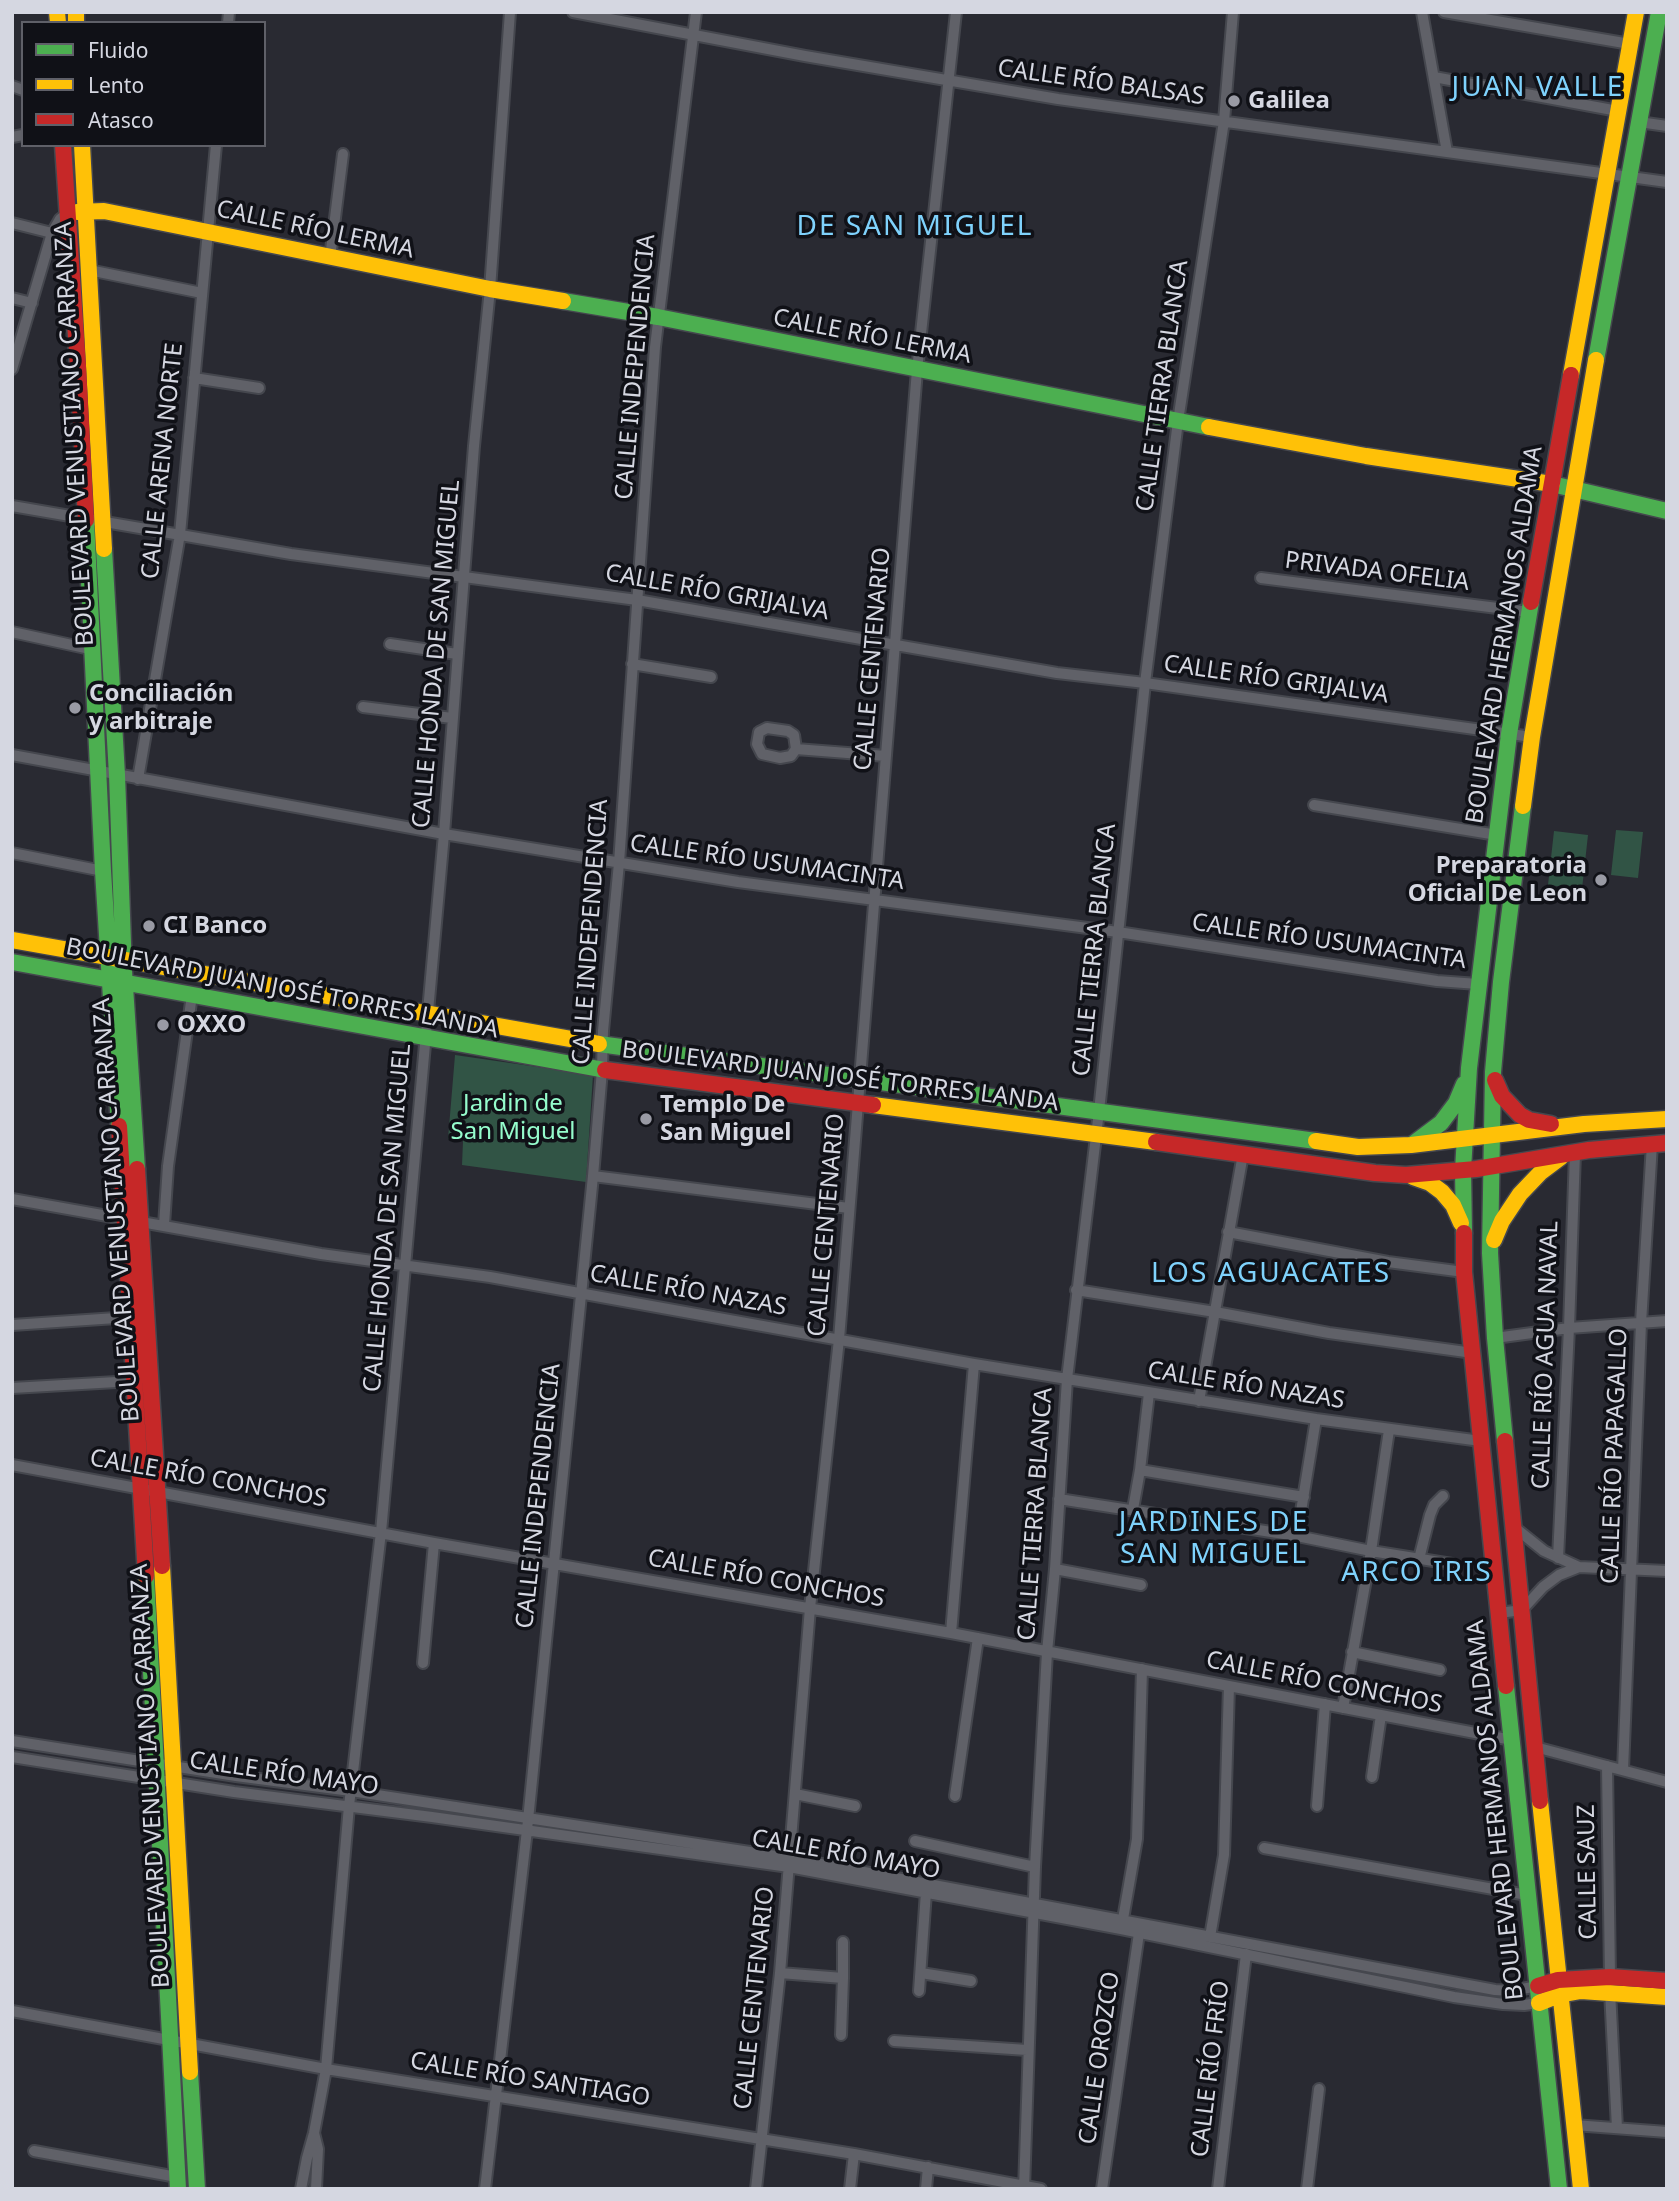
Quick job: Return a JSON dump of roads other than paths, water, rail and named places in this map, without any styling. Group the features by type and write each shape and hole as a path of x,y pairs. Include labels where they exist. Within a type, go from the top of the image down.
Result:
{"main road":[{"name":"BOULEVARD HERMANOS ALDAMA","path":"1559,2189 1464,1272 1463,1170 1469,1068 1509,734 1636,12"},
{"name":"BOULEVARD HERMANOS ALDAMA","path":"1581,2189 1495,1338 1490,1253 1493,1072 1532,737 1629,176 1639,122 1661,36 1659,12"},
{"name":"BOULEVARD VENUSTIANO CARRANZA","path":"63,147 103,871 116,958"},
{"name":"BOULEVARD VENUSTIANO CARRANZA","path":"82,147 117,775 116,958 124,1217 141,1488 177,2183"},
{"name":"CALLE RÍO LERMA","path":"68,214 104,211 330,258 490,289 658,317 1178,421 1366,456 1551,484 1667,511"},
{"name":"BOULEVARD JUAN JOSÉ TORRES LANDA","path":"12,940 602,1045 1358,1147 1411,1145 1572,1126 1667,1119"},
{"name":"BOULEVARD JUAN JOSÉ TORRES LANDA","path":"12,962 602,1070 1096,1133 1375,1173 1406,1175 1463,1170 1659,1144"},
{"name":"BOULEVARD VENUSTIANO CARRANZA","path":"117,982 141,1221 197,2189"},
{"path":"1411,1145 1432,1131 1449,1114 1462,1092 1469,1068"},
{"path":"1493,1072 1502,1096 1520,1115 1540,1122 1572,1126"},
{"path":"1490,1253 1502,1221 1520,1194 1541,1172 1570,1154"},
{"path":"1406,1175 1430,1183 1442,1192 1453,1205 1462,1226"},
{"name":"CALLE RÍO MAYO","path":"1538,1986 1559,1988 1667,1981"},
{"name":"CALLE RÍO MAYO","path":"1610,1984 1667,1997"},
{"name":"CALLE RÍO MAYO","path":"1539,2003 1559,1988"}],"street":[{"name":"CALLE HONDA DE SAN MIGUEL","path":"302,2189 326,2069 349,1806 381,1532 444,834 475,433 490,289 510,12"},
{"name":"CALLE RÍO BALSAS","path":"573,12 1058,99 1667,182"},
{"name":"CALLE INDEPENDENCIA","path":"485,2189 527,1824 582,1293 619,863 658,317 696,12"},
{"name":"CALLE CENTENARIO","path":"756,2189 780,1973 810,1608 839,1339 918,370 956,12"},
{"name":"CALLE TIERRA BLANCA","path":"1024,2187 1035,1867 1067,1379 1145,683 1178,421 1223,121 1233,12"},
{"path":"1422,12 1447,152"},
{"path":"1444,12 1630,44"},
{"path":"1434,77 1618,111"},
{"path":"1639,122 1667,125"},
{"name":"CALLE ARENA NORTE","path":"138,779 180,534 216,147"},
{"path":"330,258 344,154"},
{"path":"12,369 52,233 60,219 68,214"},
{"path":"12,223 52,233"},
{"path":"89,270 202,293"},
{"path":"12,298 32,303"},
{"path":"194,378 259,388"},
{"name":"CALLE RÍO GRIJALVA","path":"12,506 291,554 637,600 1057,673 1532,737"},
{"name":"PRIVADA OFELIA","path":"1261,578 1529,612"},
{"path":"12,632 90,649"},
{"path":"390,644 457,654"},
{"path":"632,664 712,677"},
{"path":"363,707 452,719"},
{"path":"796,749 886,756"},
{"name":"CALLE RÍO USUMACINTA","path":"12,755 444,834 738,882 1118,932 1437,981 1478,984"},
{"path":"1314,805 1497,835"},
{"path":"12,853 103,871"},
{"path":"164,1225 168,1166 192,995"},
{"name":"CALLE RÍO PAPAGALLO","path":"1623,1770 1641,1323 1659,1144"},
{"path":"1199,1401 1243,1154"},
{"name":"CALLE RÍO AGUA NAVAL","path":"1558,1559 1569,1328 1570,1154"},
{"path":"593,1176 849,1208"},
{"name":"CALLE RÍO NAZAS","path":"12,1199 321,1254 490,1277 974,1364 1316,1419 1481,1441"},
{"path":"1228,1232 1388,1262 1464,1272"},
{"path":"1076,1290 1329,1333 1473,1353"},
{"path":"12,1325 131,1317"},
{"path":"1495,1338 1569,1328 1667,1321"},
{"path":"951,1633 974,1364"},
{"path":"12,1388 134,1381"},
{"path":"1133,1509 1149,1392"},
{"path":"1297,1536 1316,1419"},
{"path":"1343,1708 1390,1430"},
{"name":"CALLE RÍO CONCHOS","path":"12,1465 434,1543 978,1637 1512,1740"},
{"path":"1140,1470 1304,1497"},
{"path":"1419,1559 1430,1515 1434,1505 1443,1496"},
{"path":"1059,1499 1297,1536 1452,1564"},
{"path":"1514,1527 1536,1546 1579,1567 1667,1571"},
{"path":"423,1663 434,1543"},
{"path":"1499,1613 1522,1610 1543,1587 1559,1575 1579,1567"},
{"path":"1055,1569 1141,1585"},
{"path":"955,1796 978,1637"},
{"path":"1352,1652 1440,1670"},
{"path":"1123,1919 1137,1839 1142,1670"},
{"path":"1210,1937 1224,1855 1229,1686"},
{"path":"1317,1806 1325,1704"},
{"path":"1372,1777 1381,1715"},
{"name":"CALLE RÍO MAYO","path":"12,1741 155,1771"},
{"path":"1535,1747 1667,1782"},
{"name":"CALLE RÍO MAYO","path":"12,1757 175,1774 236,1776 351,1791 527,1824 789,1862 1033,1907 1139,1933 1454,1997 1503,2004 1539,2003"},
{"name":"CALLE SAUZ","path":"1607,1766 1610,1984 1617,2128"},
{"name":"CALLE RÍO MAYO","path":"175,1774 234,1792 527,1824"},
{"path":"234,1792 236,1776"},
{"path":"794,1794 855,1806"},
{"path":"915,1841 1035,1867"},
{"path":"1264,1848 1527,1895"},
{"name":"CALLE RÍO MAYO","path":"789,1862 926,1892 1123,1919 1503,1991 1538,1986"},
{"path":"919,1991 926,1892"},
{"name":"CALLE OROZCO","path":"1102,2189 1139,1933"},
{"path":"841,2035 843,1942"},
{"name":"CALLE RÍO FRÍO","path":"1218,2189 1246,1954"},
{"path":"780,1973 844,1978"},
{"path":"920,1973 971,1981"},
{"path":"1454,1997 1457,1983"},
{"name":"CALLE RÍO SANTIAGO","path":"12,2011 326,2069 854,2154 1041,2189"},
{"path":"894,2041 1027,2050"},
{"path":"1307,2189 1319,2089"},
{"path":"1574,2125 1667,2132"},
{"name":"CALLE HONDA DE SAN MIGUEL","path":"314,2133 318,2149 316,2189"},
{"path":"34,2151 177,2183"},
{"path":"850,2189 854,2154"},
{"path":"926,2189 928,2167"}],"place":[{"name":"Galilea","path":"1234,101"},
{"name":"Conciliación y arbitraje","path":"75,708"},
{"name":"Preparatoria Oficial De Leon","path":"1601,880"},
{"name":"CI Banco","path":"149,926"},
{"name":"OXXO","path":"163,1025"},
{"name":"Templo De San Miguel","path":"646,1119"}],"district":[{"name":"JUAN VALLE","path":"1538,88"},
{"name":"DE SAN MIGUEL","path":"915,227"},
{"name":"LOS AGUACATES","path":"1271,1274"},
{"name":"JARDINES DE SAN MIGUEL","path":"1214,1539"},
{"name":"ARCO IRIS","path":"1417,1573"}],"park label":[{"name":"Jardin de San Miguel","path":"513,1118"}]}
